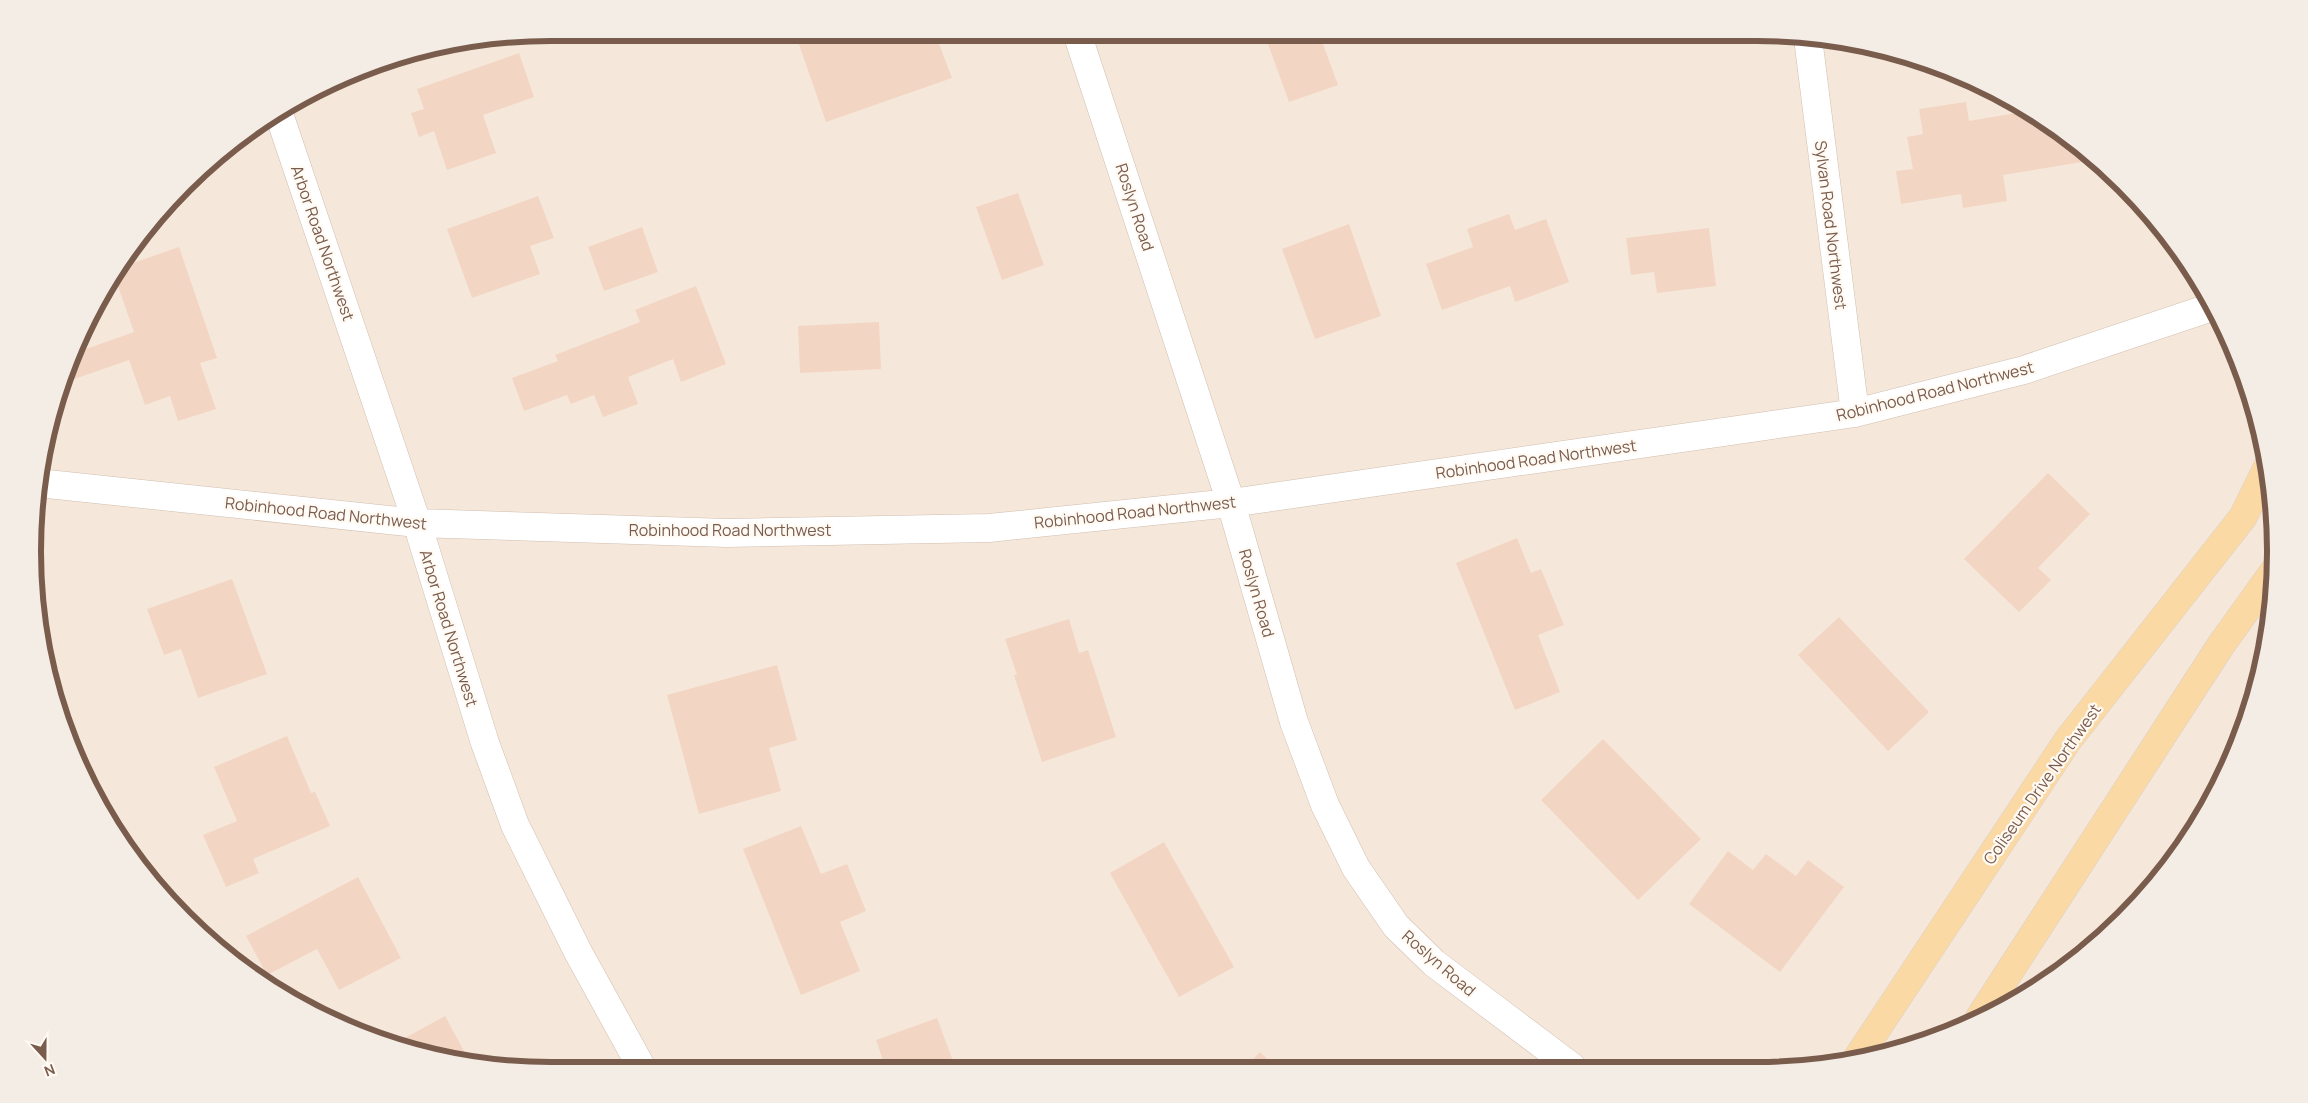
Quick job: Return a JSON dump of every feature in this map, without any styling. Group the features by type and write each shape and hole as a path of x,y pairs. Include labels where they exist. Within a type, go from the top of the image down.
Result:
{"main road":[{"name":"Coliseum Drive Northwest","path":"1862,1050 2068,740 2243,517 2261,480"},
{"path":"1987,1006 2221,645 2266,583"}],"street":[{"name":"Roslyn Road","path":"1080,41 1231,503 1294,722 1325,805 1356,868 1396,926 1434,963 1565,1062"},
{"name":"Sylvan Road Northwest","path":"1809,44 1855,413"},
{"name":"Arbor Road Northwest","path":"281,119 417,523 485,742 515,825 578,952 639,1062"},
{"name":"Robinhood Road Northwest","path":"46,484 417,523 726,533 979,528 1231,503 1855,413 2024,370 2205,309"}],"shaded area":[{"path":"1756,41 1790,42 1856,51 1921,68 1952,80 2012,110 2040,127 2093,168 2117,191 2140,215 2181,268 2198,296 2228,356 2240,387 2257,452 2266,518 2267,552 2266,585 2257,651 2240,716 2228,747 2198,807 2181,835 2161,862 2117,912 2067,956 2040,976 2012,993 1952,1023 1921,1035 1889,1044 1823,1057 1790,1061 1756,1062 552,1062 518,1061 452,1052 387,1035 356,1023 296,993 268,976 215,935 168,888 127,835 110,807 80,747 68,716 51,651 42,585 41,552 42,518 51,452 68,387 80,356 110,296 127,268 168,215 215,168 268,127 296,110 356,80 387,68 452,51 518,42"}],"building":[{"path":"798,41 938,41 952,78 826,122"},
{"path":"1267,41 1322,41 1338,85 1289,102"},
{"path":"519,53 534,97 483,115 496,153 447,170 434,131 419,137 411,113 424,109 417,89"},
{"path":"1966,102 1969,121 2017,113 2040,127 2085,161 2003,175 2007,201 1963,208 1961,194 1901,204 1896,171 1913,169 1907,137 1923,134 1919,109"},
{"path":"1018,193 1044,265 1002,280 976,207"},
{"path":"538,196 554,238 530,246 540,274 472,298 447,229"},
{"path":"1509,214 1515,230 1546,219 1569,282 1515,302 1510,286 1442,310 1426,264 1473,247 1467,229"},
{"path":"1349,224 1381,316 1315,339 1282,249"},
{"path":"642,227 658,272 604,291 588,247"},
{"path":"1709,228 1716,286 1657,293 1654,272 1631,275 1626,238"},
{"path":"179,247 217,358 200,363 216,409 178,421 170,396 145,405 129,360 71,380 83,350 134,332 117,284 130,264"},
{"path":"696,286 726,364 681,382 673,359 628,377 638,404 603,417 594,395 571,404 567,395 524,411 512,378 558,361 555,355 640,322 635,310"},
{"path":"879,322 881,369 800,373 798,326"},
{"path":"2048,473 2090,514 2038,568 2051,580 2019,612 1964,559"},
{"path":"1517,538 1531,573 1541,569 1564,625 1538,635 1560,692 1515,710 1456,563"},
{"path":"232,579 267,674 198,698 181,649 164,655 147,609"},
{"path":"1839,617 1929,712 1888,751 1798,655"},
{"path":"1069,619 1079,653 1088,650 1116,737 1042,762 1014,675 1017,675 1005,639"},
{"path":"777,665 797,740 769,748 781,791 699,814 667,695"},
{"path":"287,736 311,793 315,792 330,826 253,859 259,873 226,887 203,835 237,821 214,767"},
{"path":"1603,739 1701,839 1638,900 1541,800"},
{"path":"801,826 821,874 847,864 866,911 840,922 860,971 801,995 743,849"},
{"path":"1164,842 1234,967 1179,997 1110,873"},
{"path":"1728,851 1753,870 1766,854 1796,876 1808,860 1844,887 1780,972 1689,904"},
{"path":"358,877 401,958 339,990 317,949 267,975 246,936"},
{"path":"445,1016 466,1054 452,1052 402,1039"},
{"path":"937,1018 953,1062 884,1062 876,1040"},
{"path":"1260,1052 1271,1062 1250,1062"}]}
